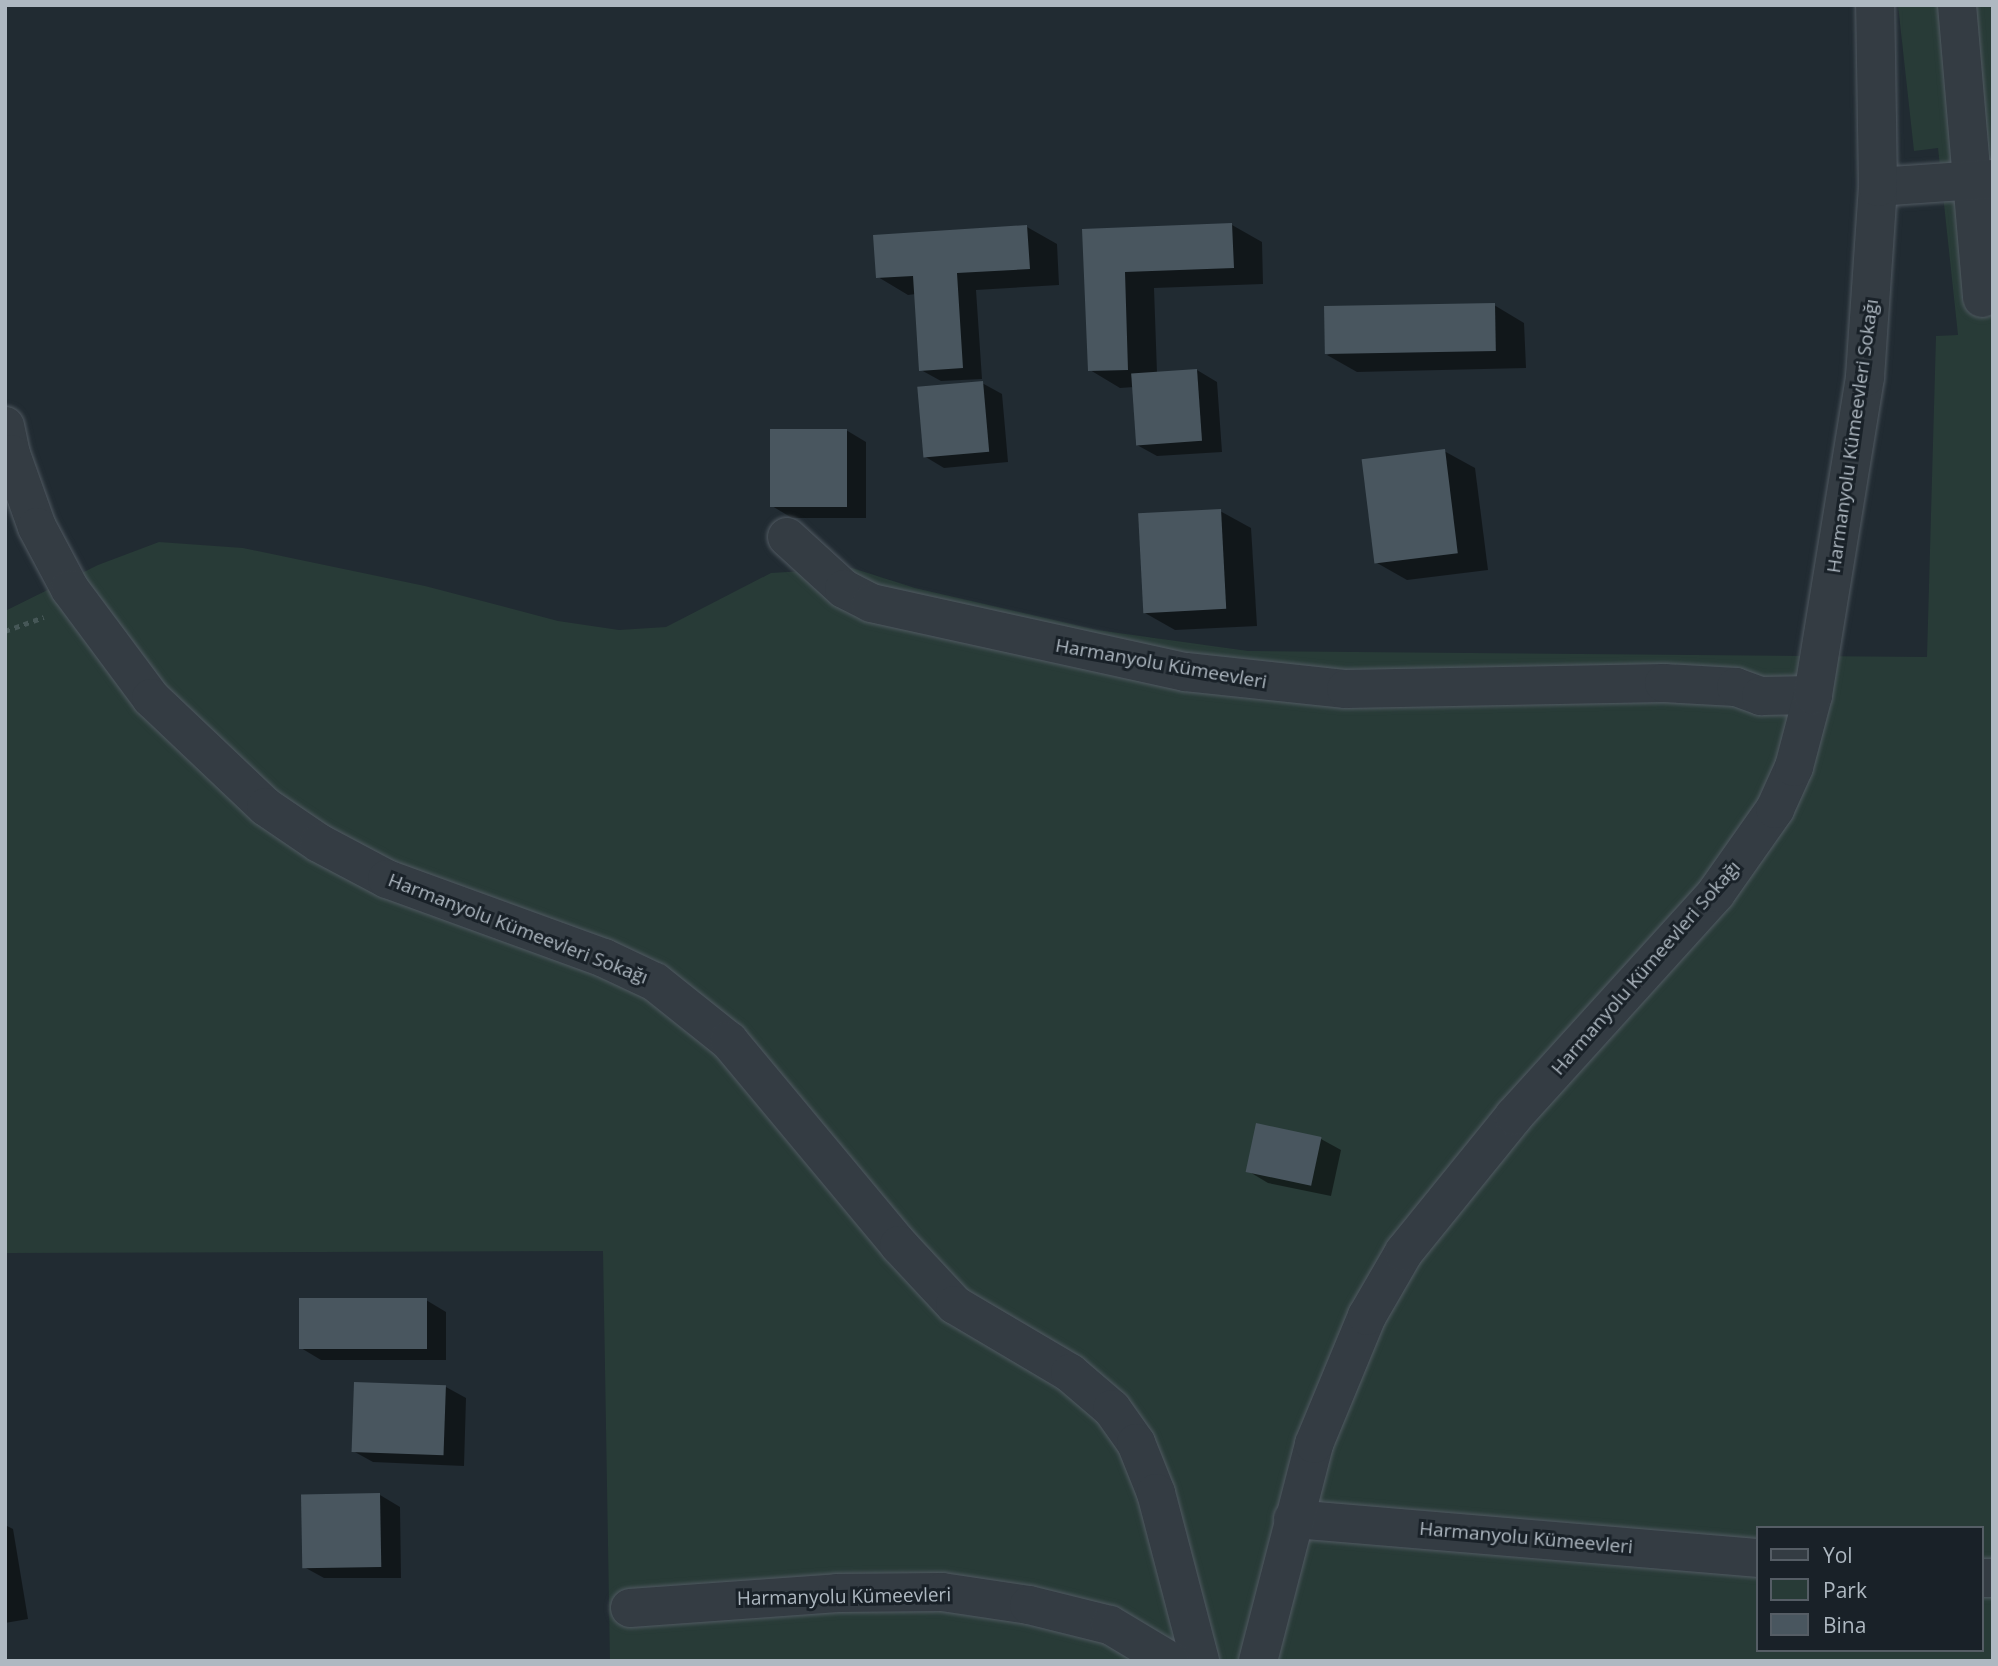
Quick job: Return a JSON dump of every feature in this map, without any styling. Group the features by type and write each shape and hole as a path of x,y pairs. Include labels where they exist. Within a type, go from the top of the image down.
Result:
{"street":[{"name":"Harmanyolu Kümeevleri Sokağı","path":"1258,1661 1293,1520 1337,1382 1367,1316 1404,1252 1506,1126 1707,903 1749,850 1775,809 1794,767 1813,695 1865,377 1878,187 1875,5"},
{"path":"1957,5 1981,178 1982,298"},
{"path":"1878,187 1981,178"},
{"name":"Harmanyolu Kümeevleri Sokağı","path":"5,426 10,454 37,527 70,589 151,698 265,807 319,844 387,879 604,958 655,982 729,1041 899,1245 955,1305 1070,1373 1112,1409 1136,1443 1156,1493 1200,1661"},
{"name":"Harmanyolu Kümeevleri","path":"787,537 844,589 871,603 934,620 1186,672 1346,689 1664,683 1736,687 1760,696 1813,695"},
{"name":"Harmanyolu Kümeevleri","path":"1293,1520 1756,1558"},
{"name":"Harmanyolu Kümeevleri","path":"630,1608 837,1593 942,1592 1029,1605 1111,1625 1170,1661"}],"green space":[{"path":"1898,5 1993,5 1993,1661 610,1661 603,1251 5,1253 5,611 98,565 159,542 243,548 425,586 558,621 619,630 666,627 771,573 852,568 915,588 1097,630 1248,651 1927,657 1936,336 1958,335 1938,148 1914,151"}],"building":[{"path":"1232,223 1234,268 1125,272 1128,370 1088,371 1082,229"},
{"path":"1027,225 1030,269 957,273 963,368 919,371 913,276 876,278 873,235"},
{"path":"1495,303 1496,351 1325,354 1324,306"},
{"path":"1197,369 1202,441 1136,445 1131,374"},
{"path":"983,381 989,452 923,457 917,387"},
{"path":"770,429 847,429 847,507 770,507"},
{"path":"1445,449 1458,553 1374,563 1362,459"},
{"path":"1221,509 1226,609 1143,613 1138,513"},
{"path":"1256,1123 1322,1137 1311,1186 1246,1172"},
{"path":"299,1298 427,1298 427,1349 299,1349"},
{"path":"354,1382 446,1385 444,1455 352,1452"},
{"path":"380,1493 381,1567 302,1568 301,1494"}]}
